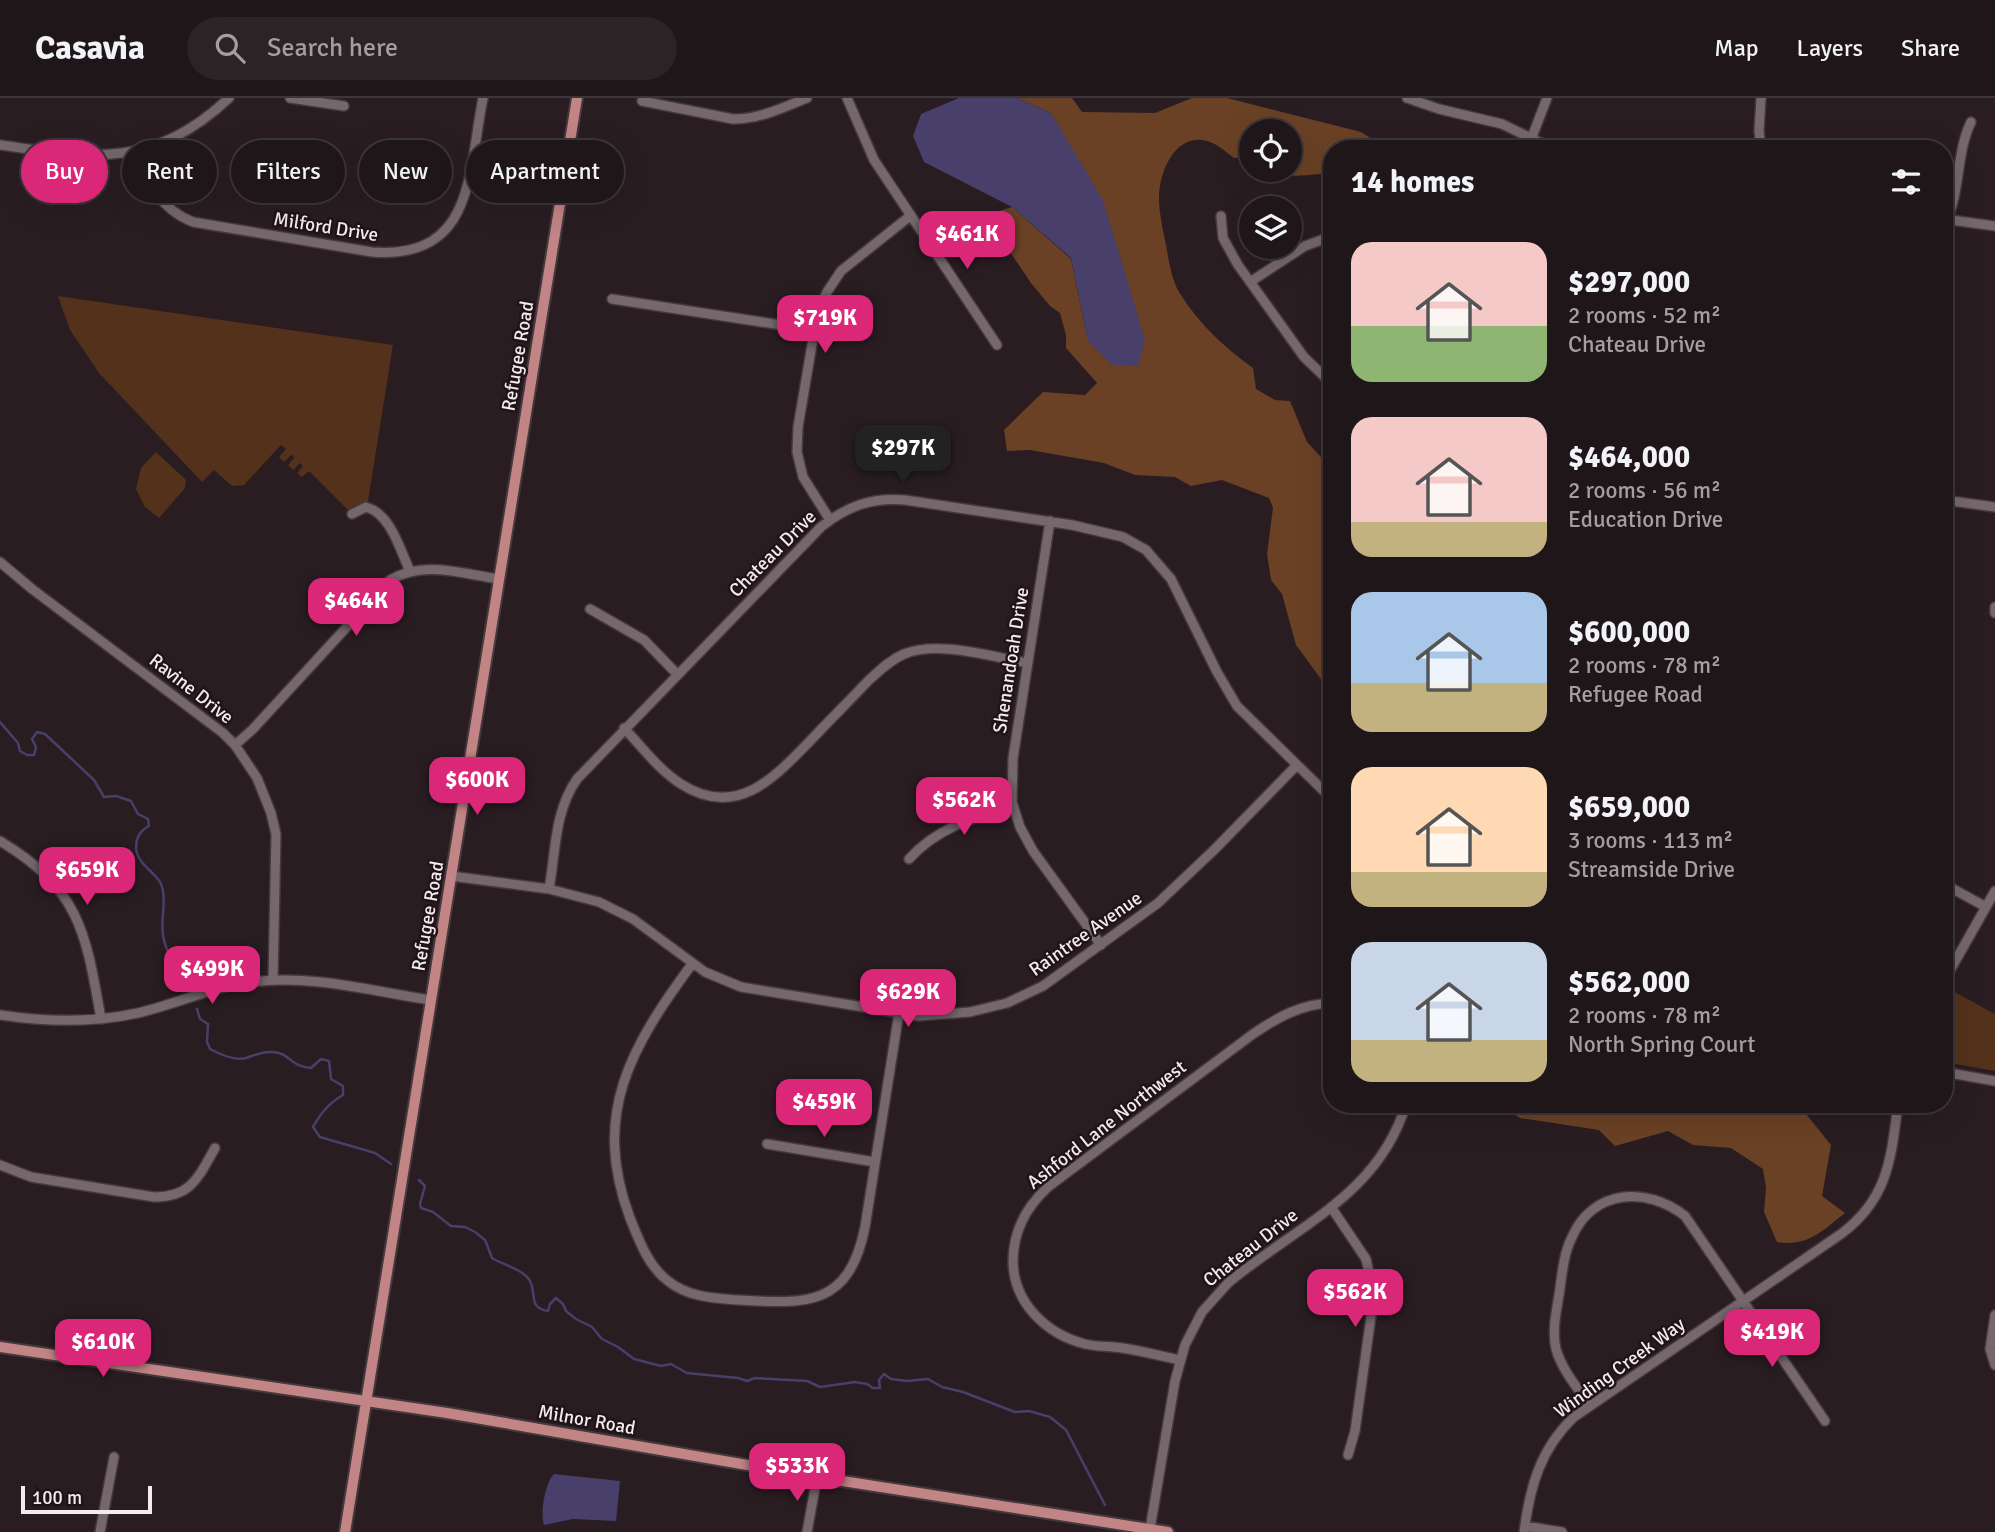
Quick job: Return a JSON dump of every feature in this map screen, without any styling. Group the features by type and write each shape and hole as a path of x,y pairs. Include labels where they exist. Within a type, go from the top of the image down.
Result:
{"main road":[{"name":"Refugee Road","path":"345,1532 576,98"},
{"name":"Milnor Road","path":"0,1347 502,1422 817,1477 1168,1532"}],"street":[{"path":"169,140 198,125 229,98"},
{"path":"290,98 344,106"},
{"name":"Milford Drive","path":"164,203 185,219 209,226 372,252 397,253 422,247 433,241 452,223 459,212 471,176 483,98"},
{"path":"642,101 733,119 746,119 759,117 807,98"},
{"path":"847,98 874,160 997,345"},
{"path":"1407,98 1439,109 1502,124 1537,140"},
{"path":"1532,137 1547,98"},
{"path":"1760,140 1761,98"},
{"path":"1953,200 1962,146 1972,122"},
{"path":"0,145 80,156 122,153"},
{"path":"830,520 803,477 797,452 798,427 814,330 822,303 841,271 910,216"},
{"path":"1221,216 1225,242 1250,282 1304,357 1323,375"},
{"path":"1953,220 1995,226"},
{"path":"1250,282 1305,246 1323,239"},
{"path":"612,299 814,330"},
{"name":"Chateau Drive","path":"549,889 556,831 564,801 577,779 811,536 830,520 854,506 892,499 1050,521 1123,537 1146,550 1156,558 1171,579 1230,695 1254,725 1323,790"},
{"path":"1953,500 1995,507"},
{"path":"352,514 366,508 378,513 394,535 410,571"},
{"name":"Shenandoah Drive","path":"1050,521 1013,758 1013,806 1020,827 1033,851 1101,945"},
{"name":"Ravine Drive","path":"0,562 223,733 235,745 257,778 276,834 273,980"},
{"path":"235,745 253,729 381,588 401,573 436,569 499,579"},
{"path":"1995,607 1995,613"},
{"path":"590,609 644,640 663,656 677,674"},
{"path":"624,728 670,776 692,790 716,797 742,795 776,776 876,674 905,654 941,649 1028,663"},
{"name":"Raintree Avenue","path":"451,876 549,889 587,898 621,912 692,964 716,978 741,986 899,1013 944,1015 970,1012 1007,1003 1042,986 1101,945 1178,886 1296,765"},
{"path":"909,859 926,842 946,828 1013,806"},
{"path":"0,841 39,867 61,891 70,906 80,925 88,951 101,1019"},
{"path":"1953,889 1986,907"},
{"path":"1953,965 1995,891"},
{"path":"692,964 638,1044 628,1065 616,1116 615,1154 621,1191 645,1251 660,1274 678,1288 693,1294 715,1298 792,1302 817,1298 829,1292 848,1275 859,1252 865,1227 899,1013"},
{"path":"0,1015 68,1021 101,1019 138,1013 218,989 273,980 315,982 430,1000"},
{"name":"Ashford Lane Northwest","path":"1180,1360 1139,1351 1088,1345 1063,1336 1042,1322 1025,1303 1017,1283 1013,1253 1018,1228 1030,1205 1048,1187 1253,1034 1297,1009 1323,1003"},
{"path":"1953,1074 1995,1082"},
{"name":"Chateau Drive","path":"1150,1529 1180,1360 1189,1334 1211,1299 1239,1273 1331,1207 1361,1182 1375,1167 1392,1141 1403,1113"},
{"name":"Winding Creek Way","path":"1525,1529 1534,1479 1543,1456 1564,1426 1589,1405 1841,1234 1863,1214 1887,1173 1897,1113"},
{"path":"767,1144 875,1162"},
{"path":"0,1165 31,1177 167,1197 188,1189 197,1180 215,1149"},
{"path":"1589,1405 1561,1362 1556,1348 1555,1325 1566,1251 1576,1229 1593,1209 1615,1199 1640,1195 1675,1208 1685,1216 1825,1421"},
{"path":"1331,1207 1366,1259 1373,1283 1373,1307 1355,1431 1348,1455"},
{"path":"1995,1315 1990,1349 1995,1365"},
{"path":"100,1532 114,1457"},
{"path":"807,1532 817,1477"},
{"path":"1525,1529 1562,1532"}],"shaded area":[{"path":"959,98 1017,98 1051,113 1103,200 1145,340 1138,366 1112,365 1088,341 1071,258 1012,207 924,162 913,136 921,114"},
{"path":"1017,98 1072,98 1082,112 1155,113 1192,98 1227,98 1361,132 1373,140 1323,140 1323,174 1302,176 1302,119 1239,119 1239,157 1234,158 1211,142 1202,140 1183,144 1165,168 1160,188 1162,227 1179,292 1212,334 1253,368 1256,389 1275,400 1290,401 1307,442 1323,459 1323,682 1296,645 1282,594 1271,580 1267,554 1273,508 1269,498 1222,480 1191,486 1175,477 1135,475 1104,463 1030,450 1007,451 1004,430 1043,392 1085,395 1097,383 1066,348 1066,335 1060,313 1050,306 1031,283 1000,237 997,224 987,215 1012,207 1071,259 1088,341 1051,113"},
{"path":"58,296 393,345 368,501 348,510 309,471 302,477 297,473 303,466 300,463 293,470 288,465 294,458 292,454 284,462 279,457 286,449 281,445 244,485 232,486 214,470 202,482 99,373 70,330"},
{"path":"156,452 186,480 185,488 159,518 145,507 136,489 141,468"},
{"path":"1953,991 1995,1014 1995,1071 1953,1064"},
{"path":"1512,1113 1805,1113 1831,1145 1822,1196 1845,1213 1806,1240 1777,1242 1764,1212 1766,1188 1763,1169 1731,1148 1693,1145 1668,1131 1615,1146 1599,1130 1520,1118"},
{"path":"554,1474 620,1481 616,1521 573,1519 544,1525 544,1498"}],"waterway":[{"path":"0,722 18,743 20,751 27,755 34,755 36,747 32,739 37,732 45,734 94,780 104,797 116,796 131,801 138,814 148,819 149,826 140,834 136,849 141,861 160,882 164,901 164,942 172,961 187,984"},
{"path":"197,1009 200,1019 208,1024 207,1042 210,1049 223,1055 241,1059 273,1052 298,1065 311,1068 321,1059 329,1061 331,1079 343,1086 343,1095 326,1109 313,1127 320,1137 375,1153 391,1164"},
{"path":"419,1180 425,1186 421,1208 433,1212 451,1226 465,1227 485,1240 492,1258 527,1277 538,1307 548,1311 556,1298 576,1319 592,1327 602,1339 634,1359 661,1366 671,1364 687,1373 747,1381 755,1378 807,1381 820,1387 855,1382 880,1388 879,1380 884,1374 891,1379 907,1381 928,1379 942,1387 1015,1412 1029,1411 1050,1417 1066,1430 1105,1505"}]}
